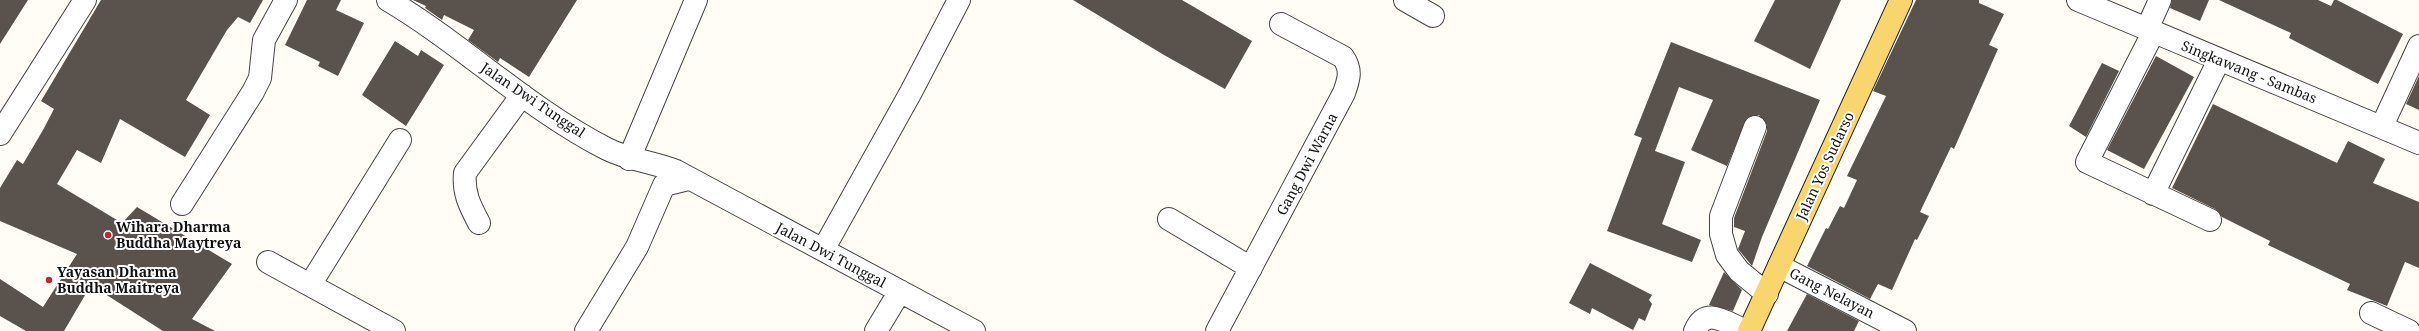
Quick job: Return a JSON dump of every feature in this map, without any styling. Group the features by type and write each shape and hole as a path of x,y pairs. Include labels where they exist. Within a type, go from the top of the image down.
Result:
{"main road":[{"name":"Jalan Yos Sudarso","path":"1749,331 1901,0"}],"street":[{"path":"0,134 85,0"},
{"path":"182,204 253,92 260,78 264,40 286,0"},
{"path":"688,179 664,185 642,171 633,160 696,0"},
{"path":"823,250 911,92 959,0"},
{"path":"1405,0 1433,16"},
{"name":"Singkawang - Sambas","path":"2078,0 2113,7 2150,31 2382,126 2419,143"},
{"path":"2160,0 2150,31 2087,162 2210,220"},
{"name":"Jalan Dwi Tunggal","path":"396,2 522,95 580,133 633,160 661,166 688,179 974,331"},
{"name":"Gang Dwi Warna","path":"1217,331 1344,93 1350,76 1349,65 1344,57 1281,24"},
{"path":"2382,126 2419,46"},
{"path":"2153,194 2219,60"},
{"path":"479,223 468,204 464,186 465,173 522,95"},
{"path":"1755,127 1721,216 1721,234 1727,255 1739,271 1767,294"},
{"path":"310,286 400,140"},
{"path":"586,331 637,247 664,185"},
{"path":"1169,219 1251,268"},
{"path":"268,262 394,331"},
{"name":"Gang Nelayan","path":"1779,266 1906,331"},
{"path":"876,331 900,292"},
{"path":"2370,313 2409,331"},
{"path":"1695,331 1699,320 1705,316 1713,317 1746,331"}],"building":[{"path":"0,0 28,0 0,44"},
{"path":"101,0 263,0 250,23 238,17 227,30 186,100 210,115 185,157 120,119 101,163 77,150 57,184 122,223 137,207 232,264 192,319 215,331 163,331 91,285 64,331 26,331 0,316 0,279 43,307 77,254 0,221 0,188 17,160 23,164 43,130 54,109 41,101"},
{"path":"307,0 341,0 336,10 364,23 338,76 318,66 320,62 285,45"},
{"path":"413,0 577,0 529,77 500,58 498,62 468,40 474,30 444,15 442,20 425,8 426,6"},
{"path":"1073,0 1182,0 1252,41 1225,89 1164,55"},
{"path":"1775,0 1841,0 1810,69 1754,41"},
{"path":"1916,0 1979,0 1979,3 2004,14 1989,45 1998,49 1954,149 1951,147 1920,212 1929,216 1917,240 1915,239 1892,290 1878,284 1870,299 1807,266 1826,228 1828,229 1840,206 1844,208 1857,180 1847,176 1886,96 1873,91"},
{"path":"2172,0 2209,0 2200,21 2170,8"},
{"path":"2219,0 2318,0 2331,6 2334,0 2337,0 2403,34 2378,84 2289,38 2291,33"},
{"path":"395,41 418,56 421,50 444,65 406,126 362,95"},
{"path":"1671,42 1820,100 1762,237 1752,266 1738,249 1745,231 1734,227 1734,218 1767,131 1767,125 1759,115 1747,118 1727,166 1691,150 1713,100 1679,87 1655,151 1685,162 1662,224 1701,240 1692,262 1607,231 1642,138 1634,135"},
{"path":"2156,56 2194,77 2144,169 2107,150"},
{"path":"2102,63 2119,71 2086,137 2069,126"},
{"path":"2419,76 2419,110 2406,104"},
{"path":"2213,104 2337,163 2348,141 2385,159 2373,183 2419,202 2419,268 2405,262 2387,306 2347,290 2350,284 2268,245 2270,241 2222,217 2215,209 2172,188"},
{"path":"1590,263 1652,295 1649,300 1652,304 1645,321 1639,318 1633,330 1592,308 1590,314 1569,303"},
{"path":"1724,272 1742,290 1733,311 1709,305"},
{"path":"1807,294 1859,321 1854,331 1787,331"}],"place":[{"name":"Wihara Dharma Buddha Maytreya","path":"108,235"},
{"name":"Yayasan Dharma Buddha Maitreya","path":"49,280"}]}
